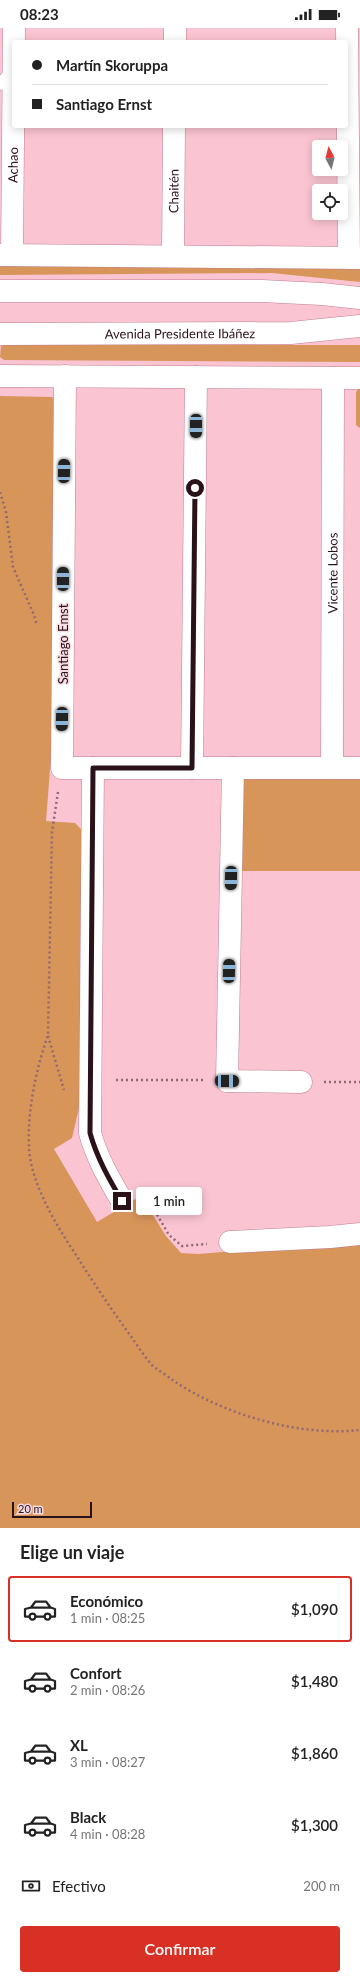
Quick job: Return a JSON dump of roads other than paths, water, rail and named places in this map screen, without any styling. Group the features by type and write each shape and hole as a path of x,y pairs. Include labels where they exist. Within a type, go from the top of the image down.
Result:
{"street":[{"name":"Achao","path":"14,28 14,40"},
{"path":"175,28 175,40"},
{"path":"347,28 347,40"},
{"path":"6,255 355,258 348,57"},
{"name":"Achao","path":"6,255 12,116"},
{"name":"Chaitén","path":"173,256 174,128"},
{"path":"0,291 262,291 322,294 360,298"},
{"name":"Avenida Presidente Ibáñez","path":"0,334 291,333 360,326"},
{"path":"0,376 360,378"},
{"name":"Santiago Emst","path":"65,376 62,768 93,768"},
{"path":"192,768 196,377"},
{"name":"Vicente Lobos","path":"332,768 333,378"},
{"path":"122,1201 94,1149 90,1133 93,768 360,768"},
{"path":"233,768 227,1081 301,1082"},
{"path":"230,1242 330,1238 360,1234"}],"lane":[{"path":"0,84 12,72"}]}
